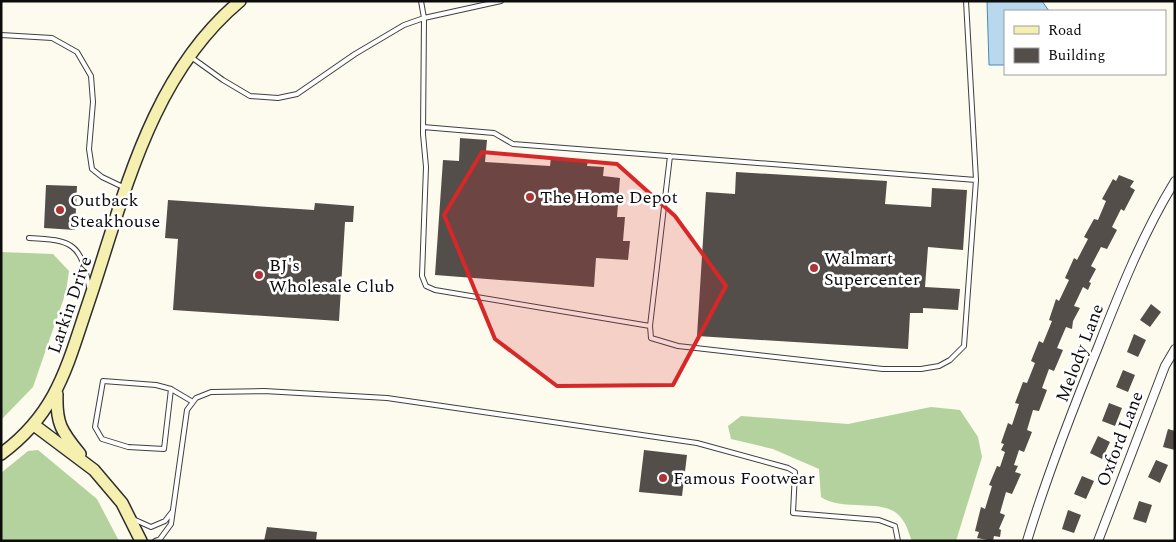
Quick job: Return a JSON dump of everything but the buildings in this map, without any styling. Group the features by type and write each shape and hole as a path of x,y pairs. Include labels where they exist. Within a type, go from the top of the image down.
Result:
{"street":[{"name":"Larkin Drive","path":"1,454 34,425 57,391 144,140 161,100 206,35 240,1"},
{"name":"Melody Lane","path":"1027,541 1040,500 1117,300 1164,199 1175,182"},
{"name":"Oxford Lane","path":"1098,541 1165,366 1175,350"},
{"path":"57,391 56,417 59,426 122,503 141,541"},
{"path":"34,425 94,470"}],"lane":[{"path":"421,1 424,18 423,127 426,167 422,276 426,286 435,290 650,326"},
{"path":"468,1 469,8"},
{"path":"190,56 223,80 250,96 278,98 297,94 355,54 404,25 424,18 501,1"},
{"path":"670,156 650,326 651,338 678,346 883,369 921,369 939,366 950,360 964,346 976,180 966,1"},
{"path":"1,35 52,38 77,52 91,76 93,102 89,149 92,168 102,177 127,189"},
{"path":"423,127 494,133 513,144 976,180"},
{"path":"29,238 55,239 72,245 85,264 91,297"},
{"path":"171,389 164,449 128,446 102,439 95,427 103,382 156,385 171,389 193,402"},
{"path":"155,541 160,539 171,524 187,410 196,398 211,392 264,390 387,398 697,443 788,468 796,472 793,512 879,520 895,526 898,541"},
{"path":"129,518 151,526 165,521 173,510"}],"highlighted area":[{"path":"482,152 617,164 675,216 726,286 673,385 557,386 495,339 444,215"}],"green space":[{"path":"1,252 53,254 69,271 66,292 33,387 1,420"},
{"path":"931,407 960,410 978,437 982,457 956,541 912,541 904,521 895,512 876,506 830,502 821,497 819,469 773,449 731,439 728,426 741,416 848,424"},
{"path":"38,450 97,499 119,541 1,541 1,473 28,451"}],"water":[{"path":"987,1 1042,1 1048,10 1004,10 1004,65 989,65"}],"place":[{"name":"The Home Depot","path":"530,197"},
{"name":"Outback Steakhouse","path":"60,210"},
{"name":"Walmart Supercenter","path":"814,268"},
{"name":"BJ's Wholesale Club","path":"259,275"},
{"name":"Famous Footwear","path":"663,478"}]}
